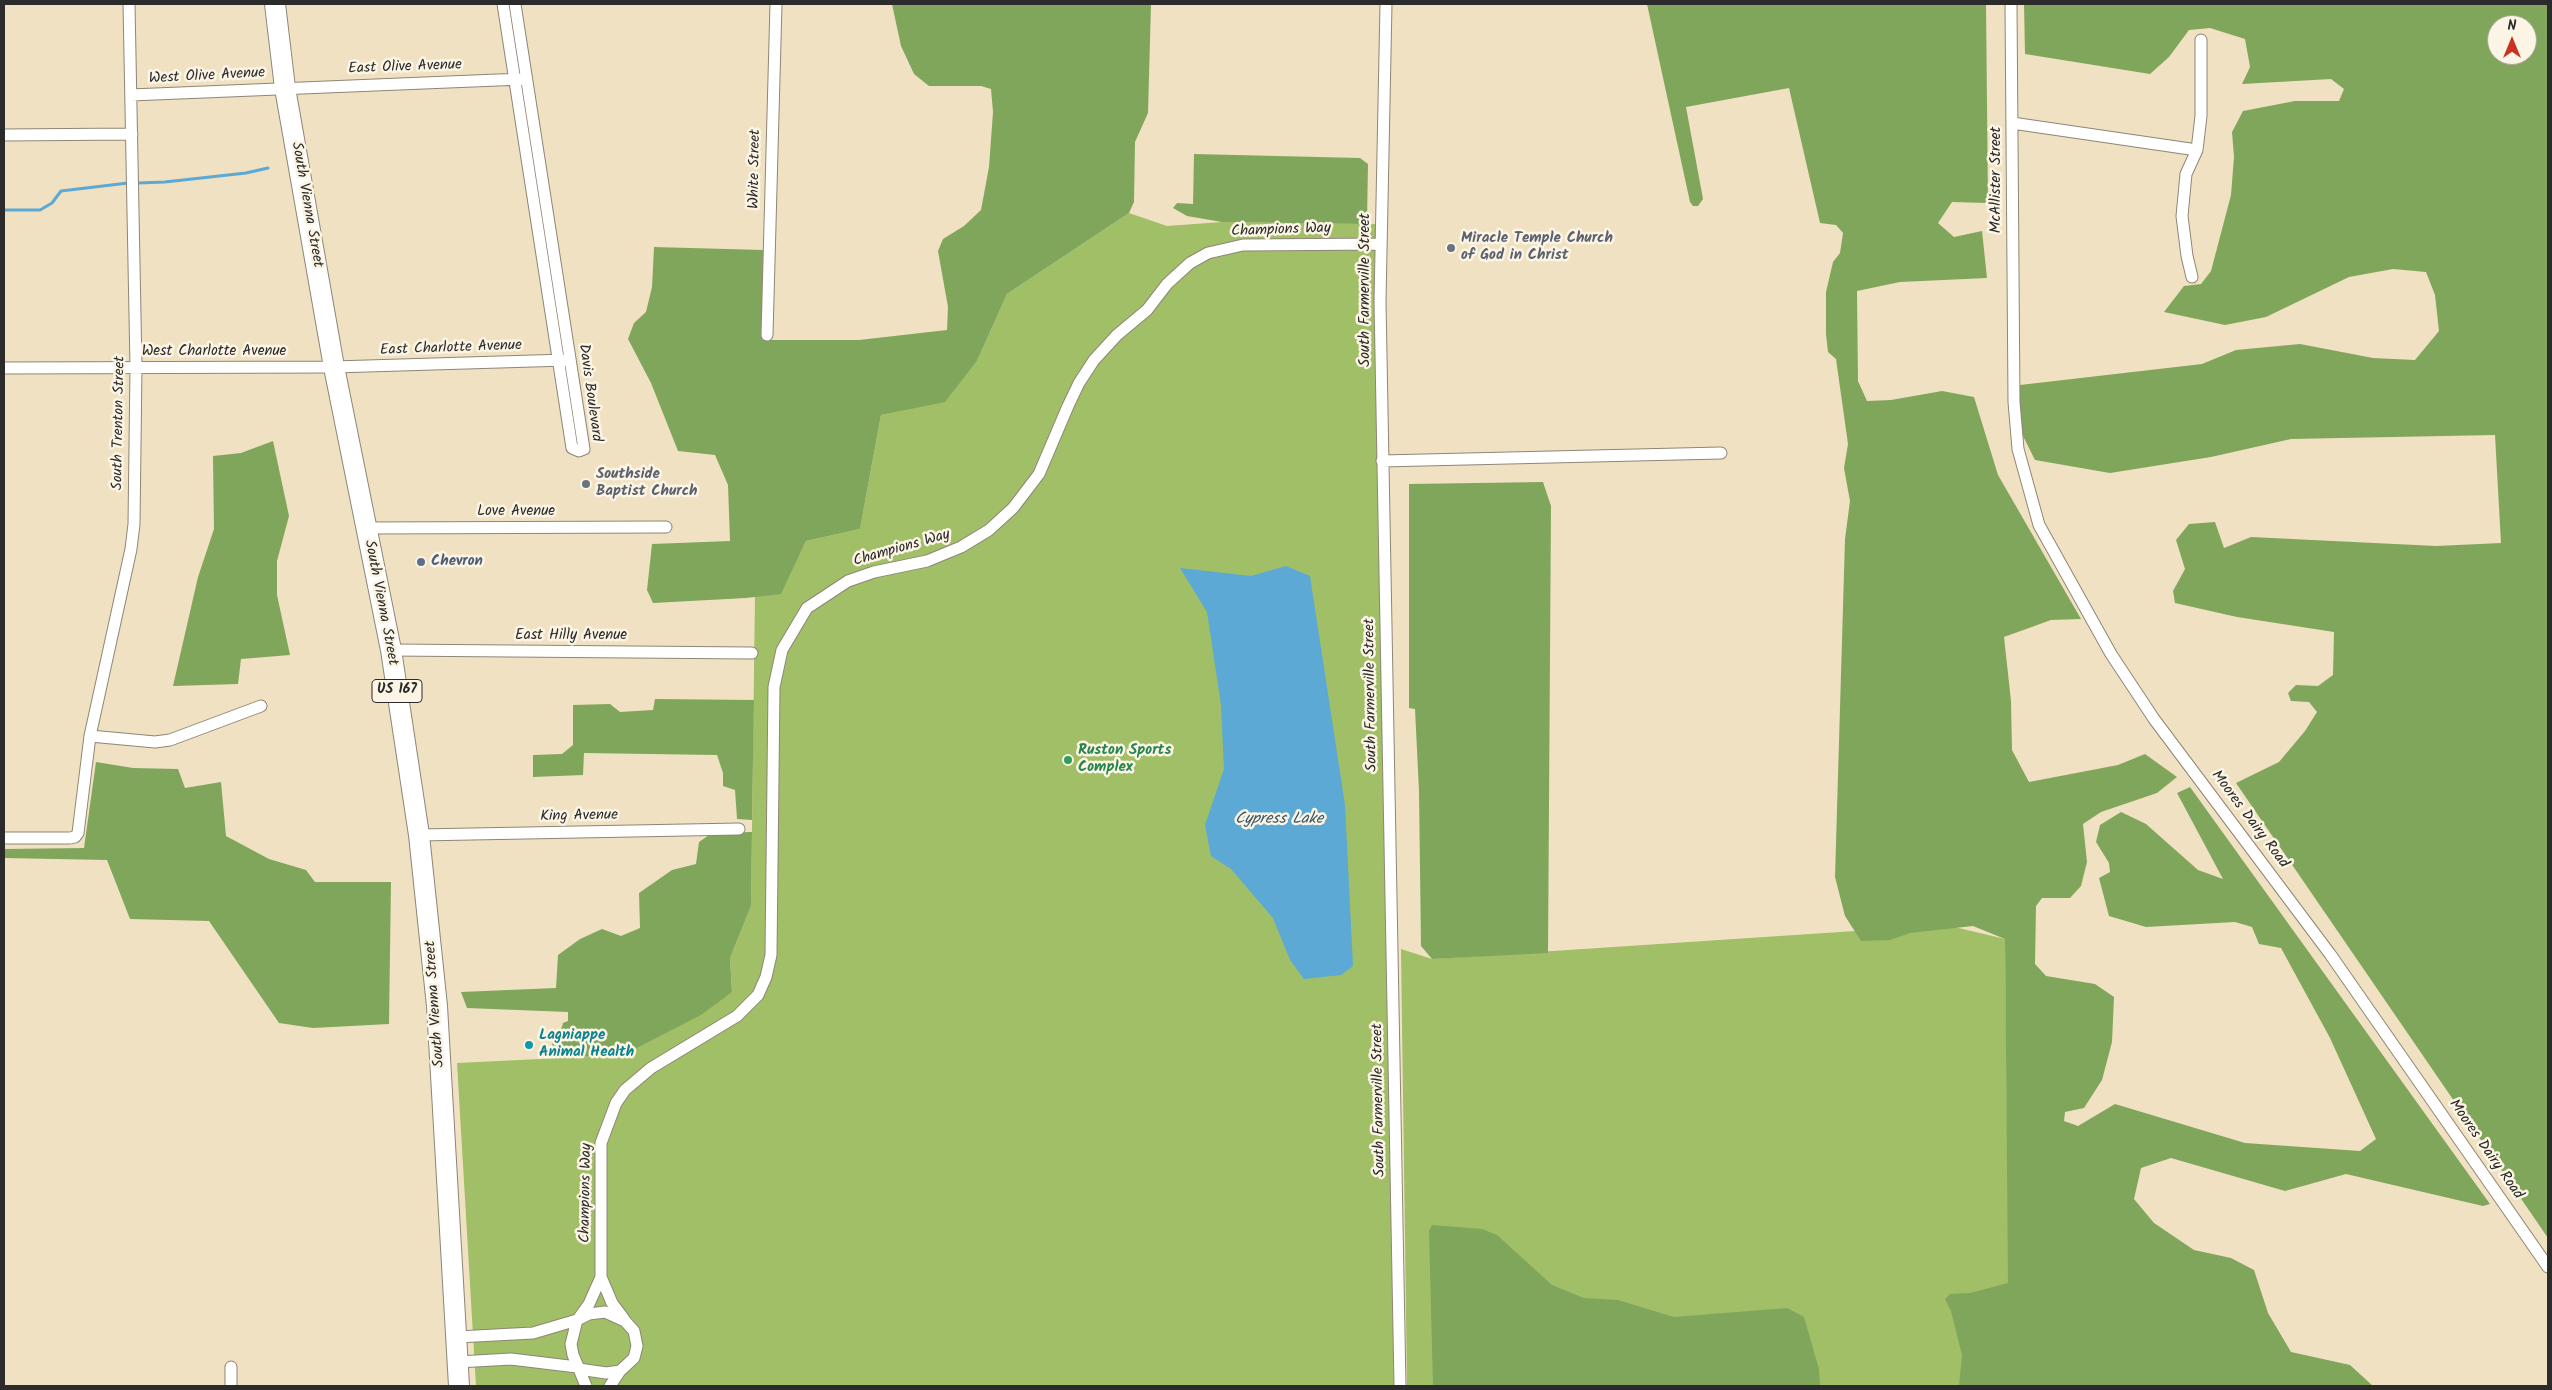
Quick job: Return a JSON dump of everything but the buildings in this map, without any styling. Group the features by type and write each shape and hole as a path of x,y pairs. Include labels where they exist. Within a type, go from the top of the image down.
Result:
{"highway":[{"name":"South Vienna Street","path":"275,4 285,88 334,367 391,650 419,835 437,1006 459,1386"}],"street":[{"name":"South Trenton Street","path":"4,838 75,837 78,833 90,736 127,570 134,524 136,367 129,4"},
{"name":"Davis Boulevard","path":"503,4 521,79"},
{"name":"Davis Boulevard","path":"515,4 521,79 564,360 572,448 579,451 584,449 564,360"},
{"name":"White Street","path":"767,335 776,4"},
{"name":"South Farmerville Street","path":"1386,4 1381,244 1382,460 1400,1386"},
{"name":"McAllister Street","path":"2011,4 2012,356"},
{"path":"2192,277 2186,256 2182,216 2186,174 2197,150 2201,116 2201,40"},
{"name":"East Olive Avenue","path":"285,88 521,79"},
{"name":"West Olive Avenue","path":"131,95 285,88"},
{"path":"2012,123 2197,150"},
{"path":"4,135 132,134"},
{"name":"Champions Way","path":"610,1386 620,1371 634,1358 637,1346 634,1331 612,1303 601,1277 599,1160 603,1136 616,1103 625,1090 650,1068 738,1016 758,995 766,977 771,955 774,688 782,650 807,608 848,581 874,572 926,561 961,547 988,530 1013,508 1039,474 1079,383 1094,360 1117,335 1147,310 1167,284 1190,263 1208,253 1243,245 1381,244"},
{"name":"Moores Dairy Road","path":"2012,356 2018,450 2039,525 2111,654 2154,719 2330,954 2548,1267"},
{"name":"East Charlotte Avenue","path":"334,367 564,360"},
{"name":"West Charlotte Avenue","path":"4,368 334,367"},
{"path":"1382,460 1721,453"},
{"name":"Love Avenue","path":"366,528 666,527"},
{"name":"East Hilly Avenue","path":"391,650 752,653"},
{"path":"90,736 155,742 170,740 261,706"},
{"name":"King Avenue","path":"419,835 739,829"},
{"name":"Champions Way","path":"586,1386 571,1344 578,1319 589,1304 601,1277"},
{"path":"457,1338 533,1333 604,1312 625,1320"},
{"path":"458,1362 512,1359 606,1373 620,1371"},
{"path":"231,1367 231,1386"}],"green space":[{"path":"892,4 1151,4 1148,113 1135,142 1134,202 1129,213 1007,294 977,361 945,402 881,415 860,529 806,541 781,594 746,598 653,603 647,590 652,544 730,541 728,485 715,455 678,451 651,383 628,339 634,323 646,312 652,287 654,247 763,250 762,340 859,340 947,330 948,307 938,251 943,239 964,226 981,210 989,167 993,112 991,89 981,86 929,86 914,74 901,46"},
{"path":"1647,4 1986,4 1988,203 1952,202 1938,223 1954,237 1982,231 1987,278 1900,282 1857,291 1858,381 1867,401 1891,400 1942,391 1974,397 1998,475 2081,619 2051,620 2004,637 2011,701 2012,750 2029,782 2118,765 2145,754 2177,777 2157,793 2101,812 2083,824 2087,862 2081,886 2070,898 2042,898 2036,906 2035,964 2046,976 2095,984 2114,997 2112,1042 2102,1080 2084,1108 2065,1112 2064,1121 2078,1126 2115,1104 2245,1143 2360,1151 2376,1139 2330,1038 2281,948 2259,944 2252,927 2235,922 2146,927 2109,916 2099,878 2110,872 2109,863 2096,842 2100,825 2121,812 2146,824 2198,870 2223,879 2177,793 2190,787 2490,1204 2483,1206 2346,1174 2285,1191 2171,1158 2141,1168 2134,1199 2154,1223 2194,1250 2231,1258 2254,1270 2268,1313 2291,1352 2350,1365 2373,1386 1959,1386 1962,1355 1951,1311 1945,1299 1950,1294 1970,1293 2008,1283 2005,939 1973,926 1910,933 1890,940 1861,941 1845,916 1835,877 1845,539 1850,501 1844,468 1848,444 1836,359 1828,352 1826,334 1826,292 1833,262 1840,253 1843,233 1836,225 1820,223 1789,88 1686,107 1703,199 1698,206 1693,206 1690,202"},
{"path":"2024,4 2548,4 2548,1238 2236,783 2279,762 2305,731 2317,712 2309,702 2291,701 2288,693 2296,685 2318,686 2333,675 2334,632 2237,617 2175,603 2173,591 2185,569 2176,540 2189,524 2215,522 2224,548 2251,537 2436,546 2501,543 2495,435 2291,439 2211,457 2110,473 2035,460 2020,430 2020,385 2202,364 2236,350 2300,344 2373,358 2415,360 2439,331 2435,295 2426,272 2393,269 2349,277 2266,317 2225,325 2164,312 2184,286 2201,284 2211,271 2231,195 2234,157 2232,132 2243,111 2295,101 2339,101 2344,89 2331,79 2242,84 2250,67 2245,39 2210,28 2189,30 2169,57 2150,74 2025,54"},
{"path":"1194,154 1360,158 1368,164 1367,222 1361,224 1222,222 1187,216 1173,208 1177,203 1193,204"},
{"name":"Ruston Sports Complex","path":"1129,213 1167,226 1222,222 1376,224 1374,280 1394,1386 476,1386 457,1063 623,1055 732,992 730,958 751,906 755,595 781,593 806,541 860,529 881,415 945,401 977,361 1007,294"},
{"path":"273,441 289,516 277,561 277,595 290,655 241,659 238,684 173,686 198,577 214,529 213,456 241,453"},
{"path":"1543,482 1551,506 1548,953 1432,959 1421,946 1419,791 1415,709 1409,708 1409,484"},
{"path":"655,699 754,700 752,820 737,819 735,790 723,786 723,773 717,755 584,753 583,775 533,777 533,755 562,754 573,745 573,705 610,704 620,712 653,710"},
{"path":"96,762 133,768 178,769 185,788 221,782 226,836 269,859 306,870 315,882 391,882 389,1024 313,1028 279,1023 209,921 130,919 107,860 4,858 4,849 84,848"},
{"path":"752,832 751,906 730,958 732,992 701,1015 623,1055 554,1058 551,1032 561,1030 563,1023 568,1021 568,1012 467,1008 461,992 556,988 558,955 580,939 602,929 621,936 640,928 639,893 672,870 696,864 699,842 712,833"},
{"path":"1946,925 2005,939 2010,1386 1407,1386 1401,949 1432,959"},
{"path":"1432,1225 1482,1229 1497,1235 1552,1285 1584,1298 1618,1300 1674,1317 1787,1308 1804,1317 1819,1369 1820,1386 1433,1386 1429,1231"}],"water":[{"name":"Cypress Lake","path":"1286,566 1310,576 1345,805 1353,966 1341,975 1304,979 1290,960 1273,918 1231,869 1211,856 1205,825 1224,769 1221,705 1207,612 1180,568 1251,576"}],"waterway":[{"path":"138,183 246,173 268,168"},
{"path":"4,210 40,210 52,203 61,191 128,183"}],"place":[{"name":"Miracle Temple Church of God in Christ","path":"1451,248"},
{"name":"Southside Baptist Church","path":"586,484"},
{"name":"Chevron","path":"421,562"},
{"name":"Ruston Sports Complex","path":"1068,760"},
{"name":"Lagniappe Animal Health","path":"529,1045"}]}
